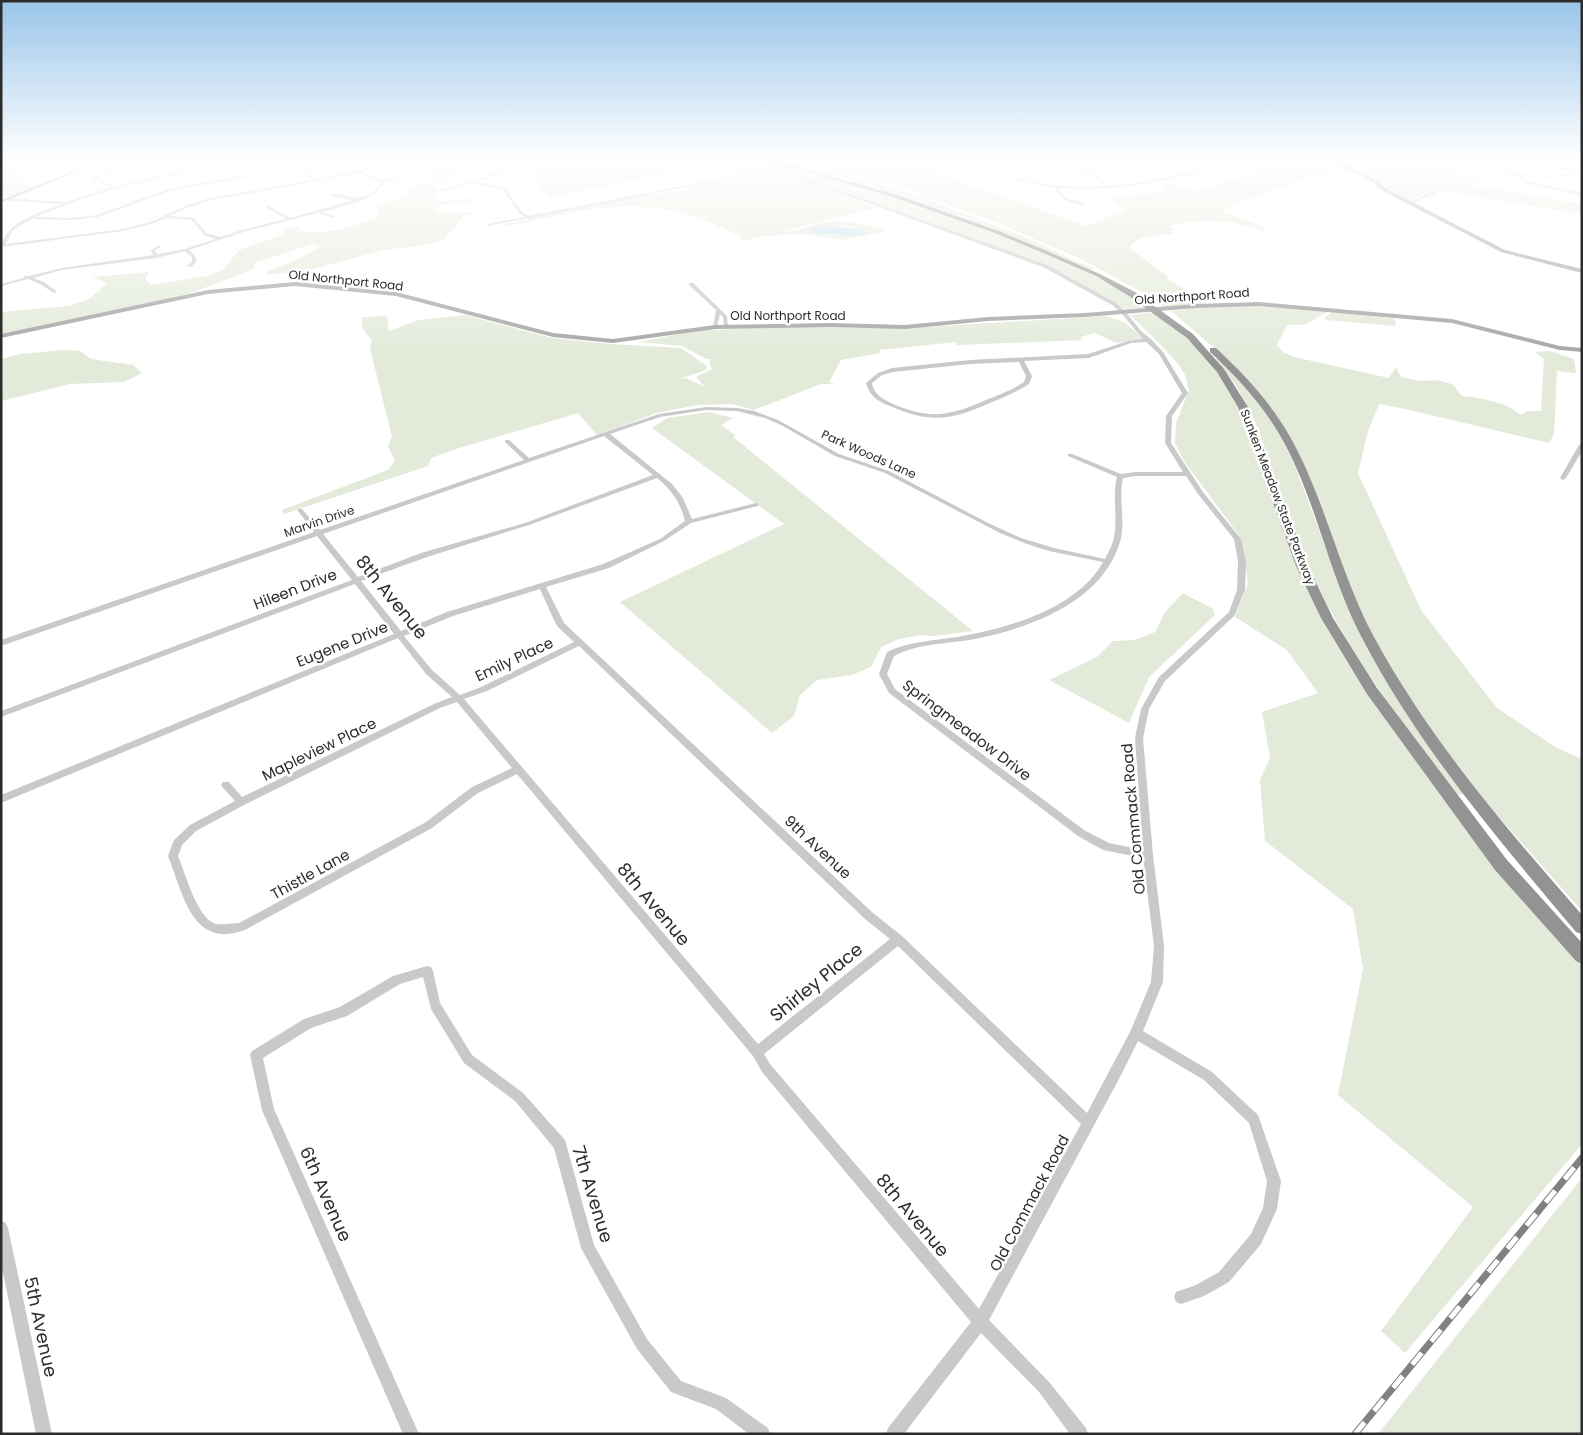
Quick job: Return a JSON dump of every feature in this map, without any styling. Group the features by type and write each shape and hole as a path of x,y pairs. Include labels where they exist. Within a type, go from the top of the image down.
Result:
{"highway":[{"name":"Sunken Meadow State Parkway","path":"987,228 1090,272 1132,294 1190,336 1221,371 1243,407 1302,566 1327,618 1372,691 1501,865 1582,956"},
{"name":"Sunken Meadow State Parkway","path":"1004,228 1061,252 1129,287 1170,314 1240,376 1284,434 1305,480 1352,605 1366,636 1412,711 1463,786 1582,927"}],"main road":[{"path":"1458,228 1503,251 1582,271"},
{"name":"Old Northport Road","path":"1,336 208,292 295,284 396,294 553,335 613,341 715,327 832,325 905,327 988,319 1141,311 1176,307 1259,304 1452,321 1535,343 1581,351"}],"street":[{"path":"2,246 13,228"},
{"path":"2,246 132,228"},
{"path":"200,228 205,234 221,239"},
{"path":"1,285 26,277 76,266 156,257 259,228"},
{"name":"Old Commack Road","path":"894,1434 980,1322 1136,1033 1157,982 1159,946 1148,855 1139,738 1145,709 1162,679 1232,612 1241,590 1242,561 1237,539 1171,450 1168,436 1169,416 1186,393 1165,358 1114,304 1044,266 940,228"},
{"path":"156,257 153,250 160,246"},
{"path":"186,250 194,257 194,262 190,266"},
{"path":"75,257 76,266"},
{"path":"26,277 42,283 54,292"},
{"path":"691,284 725,317 726,327"},
{"path":"715,327 718,310"},
{"path":"1021,360 1030,376 1027,383 974,407 948,416 916,415 883,400 872,393 869,388 873,378 892,370 970,362 1089,356 1122,344 1148,340"},
{"name":"Park Woods Lane","path":"644,420 668,413 704,408 729,409 767,416 833,453 888,473 987,525 1020,540 1064,553 1107,561"},
{"name":"Marvin Drive","path":"1,642 644,420"},
{"path":"606,434 680,495 689,522"},
{"path":"507,441 527,459"},
{"path":"1563,478 1582,446"},
{"path":"1070,455 1120,476 1136,474 1187,474"},
{"name":"Hileen Drive","path":"1,714 424,555 527,524 658,475"},
{"name":"Springmeadow Drive","path":"1120,476 1116,488 1120,508 1120,523 1116,544 1107,561 1090,585 1061,605 1029,622 952,640 906,645 890,654 883,674 892,691 1080,833 1107,847 1148,855"},
{"name":"Eugene Drive","path":"1,799 450,614 606,566 662,540 689,522 756,505"},
{"name":"8th Avenue","path":"300,510 428,672 459,699 757,1052 766,1068 980,1322"},
{"name":"9th Avenue","path":"542,586 549,598 552,614 561,626 870,916 898,939 1088,1122"},
{"name":"Emily Place","path":"459,699 580,643"},
{"name":"Mapleview Place","path":"193,828 241,802 438,706 459,699"},
{"name":"Thistle Lane","path":"193,828 178,843 173,856 197,912 207,925 221,929 241,927 429,825 475,790 518,769"},
{"path":"226,786 241,802"},
{"name":"Shirley Place","path":"757,1052 898,939"},
{"name":"7th Avenue","path":"343,1012 396,980 427,971 435,1006 468,1059 519,1097 560,1146 588,1248 642,1344 676,1387 721,1403 762,1434"},
{"name":"6th Avenue","path":"343,1012 308,1023 256,1055 268,1110 411,1434"},
{"path":"1136,1033 1208,1076 1254,1120 1274,1181 1270,1209 1256,1239 1224,1277 1199,1292 1181,1297"},
{"name":"5th Avenue","path":"1,1228 44,1434"},
{"path":"980,1322 1044,1387 1080,1434"}],"green space":[{"path":"298,228 299,230 308,232 327,232 345,228 454,228 444,240 431,244 384,250 306,271 266,275 269,270 297,260 321,246 313,244 254,263 255,267 249,271 191,293 115,312 1,334 1,312 69,306 89,299 107,283 92,277 149,272 145,279 151,285 207,276 223,270 239,250 284,234 283,229"},
{"path":"722,228 796,228 784,231 794,231 804,228 818,228 814,233 860,236 854,228 876,228 887,231 842,240 805,234 762,236 742,241 741,236"},
{"path":"943,228 986,228 1005,235 1079,268 1150,308 1127,310 1049,267"},
{"path":"990,228 1001,228 1022,236 1094,269 1091,270"},
{"path":"1009,228 1172,228 1175,230 1172,234 1143,238 1137,240 1129,248 1168,276 1167,278 1203,302 1208,303 1163,307 1140,291 1085,261"},
{"path":"1254,228 1268,229 1262,230"},
{"path":"1210,306 1274,306 1327,312 1305,325 1287,325 1277,345 1283,352 1294,357 1389,378 1396,367 1401,377 1420,381 1436,380 1452,384 1462,396 1493,401 1521,415 1527,411 1541,411 1544,359 1535,352 1550,351 1574,359 1576,373 1557,371 1554,434 1549,443 1379,404 1368,431 1358,473 1421,610 1497,708 1555,747 1582,759 1582,911 1474,789 1423,722 1380,650 1350,587 1293,443 1234,365 1171,311"},
{"path":"1156,312 1196,347 1217,370 1237,402 1290,551 1317,607 1544,924 1582,966 1582,1144 1405,1353 1381,1331 1473,1207 1338,1095 1363,968 1353,909 1265,841 1260,780 1270,758 1262,712 1318,693 1287,650 1235,617 1248,584 1244,552 1238,534 1184,461 1175,443 1176,423 1189,390 1185,375 1162,346 1130,315"},
{"path":"1332,312 1392,318 1395,320 1396,325 1326,320 1324,318"},
{"path":"465,315 552,338 681,348 707,366 706,370 679,379 686,378 705,387 696,377 712,369 709,362 711,359 706,359 682,346 638,342 700,330 804,327 908,328 1106,316 1126,323 1144,339 1116,343 1095,333 1080,337 1083,340 957,345 956,342 879,350 881,353 841,360 829,382 835,384 821,384 754,410 732,404 697,405 657,413 597,435 578,413 456,449 431,458 428,466 284,514 282,510 388,470 395,461 388,446 392,437 370,348 372,341 362,328 362,317 387,316 389,331 418,320"},
{"path":"63,350 80,351 91,359 133,365 142,373 124,382 70,384 1,401 1,359 20,354"},
{"path":"1215,359 1220,359 1235,374 1267,414 1282,439 1295,466 1345,599 1464,794 1456,795 1392,708 1352,648 1301,552 1252,414 1236,386"},
{"path":"709,412 733,418 721,425 736,436 733,437 973,631 934,636 920,635 899,639 881,647 871,667 852,675 817,680 800,695 794,716 772,733 620,602 784,524 652,428 667,418"},
{"path":"1183,593 1213,609 1215,615 1149,677 1129,723 1049,680 1097,657 1113,641 1135,640 1155,632 1165,612"},
{"path":"1582,1178 1582,1434 1378,1434"}],"water":[{"path":"811,228 864,229 864,232 867,234 855,236 814,233"}],"railway":[{"path":"1355,1434 1582,1158"}]}
